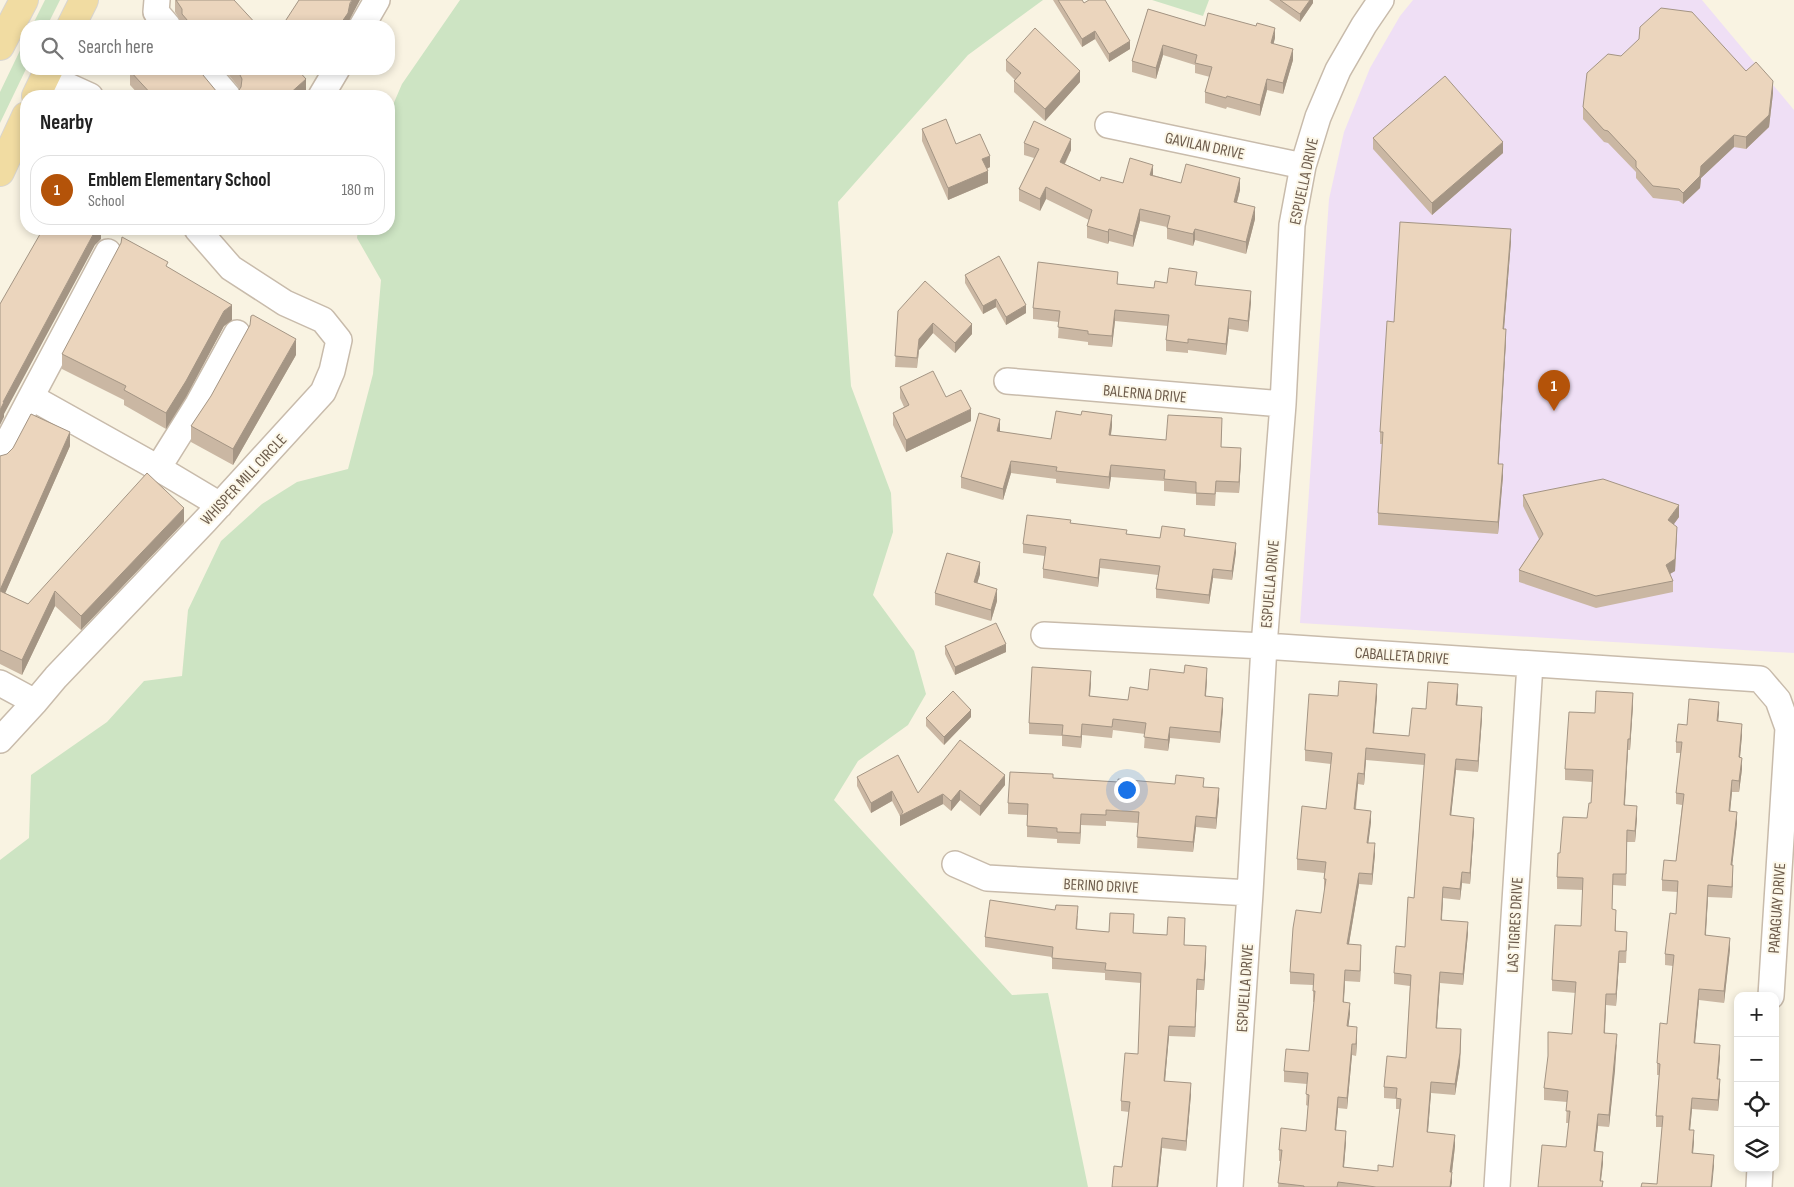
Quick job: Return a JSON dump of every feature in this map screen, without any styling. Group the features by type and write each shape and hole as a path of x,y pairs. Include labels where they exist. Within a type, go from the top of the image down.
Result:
{"main road":[{"path":"0,46 24,0"},
{"path":"74,20 84,0"},
{"path":"0,172 20,129"}],"street":[{"path":"157,0 156,12 163,20"},
{"path":"365,20 377,0"},
{"name":"ESPUELLA DRIVE","path":"1230,1187 1250,893 1264,646 1284,404 1292,224 1303,166 1318,117 1338,70 1381,0"},
{"path":"210,75 223,90"},
{"path":"325,90 333,75"},
{"path":"41,87 57,90"},
{"name":"GAVILAN DRIVE","path":"1108,125 1303,166"},
{"name":"WHISPER MILL CIRCLE","path":"0,740 56,677 220,505 323,392 332,371 339,340 323,320 285,303 231,268 202,235"},
{"path":"0,456 108,252"},
{"path":"158,468 198,404 237,333"},
{"name":"BALERNA DRIVE","path":"1007,381 1284,404"},
{"path":"31,397 220,505"},
{"name":"CABALLETA DRIVE","path":"1044,635 1264,646 1760,679"},
{"name":"LAS TIGRES DRIVE","path":"1497,1187 1530,664"},
{"name":"PARAGUAY DRIVE","path":"1760,679 1778,700 1788,728 1771,992"},
{"path":"0,683 35,702"},
{"name":"BERINO DRIVE","path":"955,864 987,878 1250,893"},
{"path":"1759,1187 1760,1172"}],"shaded area":[{"path":"1413,0 1702,0 1794,110 1794,653 1300,623 1329,199 1344,132 1370,68 1400,16"}],"green space":[{"path":"45,0 60,0 50,20 35,20"},
{"path":"460,0 1043,0 968,55 838,202 851,386 891,493 893,532 873,595 914,651 926,694 908,725 858,761 834,800 1012,995 1048,993 1088,1187 0,1187 0,860 29,838 31,775 107,722 144,681 182,676 188,610 221,541 262,504 297,482 348,469 373,374 381,280 357,238 357,235 395,235 395,100 402,84"},
{"path":"1152,0 1209,0 1203,16"},
{"path":"20,50 20,75 23,75 0,123 0,92"}],"building":[{"path":"176,0 234,0 252,20 187,20 182,14 182,9"},
{"path":"299,0 352,0 348,13 343,20 286,20"},
{"path":"1058,0 1082,0 1084,3 1089,0 1105,0 1130,41 1109,54 1095,31 1082,39"},
{"path":"1280,0 1310,0 1300,14"},
{"path":"1661,8 1692,12 1746,71 1756,62 1773,81 1769,115 1746,137 1734,135 1701,166 1700,176 1683,193 1679,189 1653,186 1636,167 1636,161 1583,107 1587,73 1608,54 1621,56 1639,39 1640,27"},
{"path":"1148,9 1205,26 1208,13 1256,26 1257,23 1275,28 1271,43 1293,49 1283,83 1267,79 1260,105 1205,92 1212,67 1195,63 1197,55 1163,45 1156,68 1132,61"},
{"path":"1035,28 1080,71 1045,109 1014,81 1021,73 1006,60"},
{"path":"134,75 203,75 215,90 147,90"},
{"path":"240,75 302,75 306,79 294,90 239,90 242,79"},
{"path":"1445,76 1503,142 1432,203 1373,138"},
{"path":"946,119 956,144 980,134 990,156 982,159 988,171 948,188 922,129"},
{"path":"1034,121 1071,139 1060,162 1100,181 1101,177 1123,183 1130,158 1153,165 1150,175 1181,183 1186,164 1240,178 1234,202 1255,207 1246,242 1195,229 1193,234 1167,228 1170,216 1140,209 1133,236 1109,229 1108,232 1087,226 1092,210 1046,187 1040,199 1019,189 1039,149 1024,143"},
{"path":"1400,222 1511,229 1503,329 1506,329 1498,464 1503,464 1498,522 1378,513 1383,432 1380,432 1387,321 1394,322"},
{"path":"40,235 93,235 0,410 0,304"},
{"path":"122,237 168,262 166,266 232,305 224,311 186,381 166,413 124,390 126,386 62,354 121,243"},
{"path":"999,256 1026,305 1006,317 996,299 983,306 965,275"},
{"path":"1038,262 1118,272 1117,284 1154,288 1155,281 1167,283 1169,268 1197,272 1195,285 1251,291 1248,321 1229,318 1226,344 1188,339 1188,343 1166,340 1169,315 1115,310 1112,336 1088,334 1088,331 1058,327 1060,311 1033,308"},
{"path":"925,281 972,324 955,343 933,323 919,339 917,358 895,356 898,311"},
{"path":"253,315 296,339 233,449 191,426 211,396 250,325 251,316"},
{"path":"933,371 946,397 961,390 971,409 906,440 893,413 909,405 900,387"},
{"path":"1056,411 1081,415 1082,411 1112,415 1109,435 1166,440 1168,415 1222,418 1221,447 1241,448 1239,482 1216,481 1215,494 1196,493 1196,482 1164,479 1165,470 1111,465 1109,477 1056,471 1057,467 1011,461 1003,489 961,477 979,413 1000,419 997,431 1051,439"},
{"path":"31,414 70,432 0,590 0,456 7,454 13,448"},
{"path":"147,473 184,508 81,616 55,591 22,660 0,650 0,591 28,604"},
{"path":"1603,479 1679,505 1668,520 1677,527 1675,559 1666,565 1673,581 1596,596 1519,570 1543,534 1523,495"},
{"path":"1027,515 1071,520 1070,523 1127,530 1126,534 1160,538 1162,526 1185,529 1184,536 1236,543 1232,571 1213,569 1209,595 1156,589 1160,566 1100,559 1098,578 1043,569 1046,547 1023,544"},
{"path":"947,553 980,562 974,582 997,589 991,610 935,593"},
{"path":"996,623 1006,644 955,667 945,646"},
{"path":"1185,665 1207,668 1205,696 1223,698 1220,732 1170,727 1168,740 1144,737 1146,723 1113,719 1112,727 1082,724 1081,737 1062,735 1063,725 1029,723 1032,667 1091,671 1089,696 1128,700 1130,687 1148,690 1150,669 1184,673"},
{"path":"1339,681 1377,684 1373,733 1409,736 1412,708 1426,709 1428,682 1458,684 1456,705 1482,707 1478,761 1456,759 1450,815 1474,818 1470,873 1462,872 1460,889 1443,887 1441,920 1468,922 1463,974 1440,972 1436,1028 1461,1029 1460,1053 1455,1084 1431,1082 1427,1132 1455,1135 1450,1187 1376,1187 1338,1182 1337,1187 1304,1187 1278,1183 1282,1150 1279,1150 1281,1128 1306,1131 1309,1095 1306,1094 1308,1073 1284,1071 1286,1049 1309,1051 1315,991 1313,991 1314,974 1290,972 1293,928 1296,910 1321,913 1326,879 1324,879 1326,862 1297,859 1302,806 1326,809 1332,753 1305,750 1309,694 1338,696","holes":["1366,748 1425,754 1414,898 1408,897 1405,947 1396,946 1394,973 1411,975 1406,1058 1387,1056 1384,1087 1397,1088 1396,1098 1401,1099 1393,1167 1378,1165 1378,1171 1343,1167 1346,1131 1335,1130 1338,1097 1347,1098 1352,1044 1356,1044 1357,1027 1347,1026 1350,1003 1343,1002 1345,970 1360,971 1361,945 1347,944 1359,873 1372,874 1375,843 1367,843 1371,811 1354,809 1358,773 1364,774"]},
{"path":"953,691 971,710 944,737 926,718"},
{"path":"1596,691 1633,693 1624,805 1637,806 1635,831 1627,830 1626,874 1613,874 1612,909 1616,910 1615,931 1627,932 1626,951 1619,951 1616,994 1606,994 1604,1033 1617,1034 1609,1115 1598,1114 1594,1151 1603,1152 1600,1181 1603,1181 1602,1187 1538,1187 1542,1145 1566,1147 1570,1111 1566,1111 1568,1091 1544,1088 1548,1056 1548,1032 1572,1034 1576,982 1552,980 1555,925 1581,926 1583,878 1557,877 1558,853 1560,853 1563,817 1587,818 1589,803 1591,803 1593,770 1565,769 1569,712 1595,713"},
{"path":"1689,699 1719,702 1717,721 1742,724 1739,757 1742,758 1739,781 1732,780 1729,811 1737,812 1731,865 1733,865 1732,887 1708,885 1705,935 1730,938 1724,991 1699,989 1694,1043 1720,1045 1717,1079 1720,1079 1718,1100 1692,1098 1689,1130 1694,1130 1692,1153 1714,1155 1711,1187 1641,1187 1642,1183 1657,1184 1663,1116 1656,1116 1660,1064 1657,1063 1660,1023 1667,1024 1674,955 1665,954 1670,913 1676,914 1678,881 1662,880 1664,860 1676,861 1684,794 1676,793 1682,742 1676,742 1678,724 1687,725"},
{"path":"960,740 1005,775 980,806 960,790 951,801 943,794 900,816 903,812 892,791 871,803 857,777 898,755 918,793"},
{"path":"1010,772 1053,774 1053,778 1118,782 1118,779 1175,784 1176,775 1204,778 1203,787 1219,788 1216,818 1196,816 1193,842 1137,837 1139,812 1106,810 1106,815 1081,814 1080,833 1057,832 1057,828 1027,826 1028,804 1008,803"},
{"path":"990,900 1055,910 1056,905 1078,906 1076,929 1109,932 1110,913 1134,914 1133,933 1167,935 1168,917 1185,918 1184,945 1206,946 1204,980 1197,979 1195,1027 1169,1026 1164,1081 1191,1083 1186,1141 1162,1138 1157,1187 1112,1187 1114,1166 1122,1167 1130,1102 1121,1101 1125,1053 1138,1054 1141,973 1105,970 1106,963 1052,958 1053,947 985,937"}],"place":[{"name":"Emblem Elementary School","path":"1554,411"}]}
